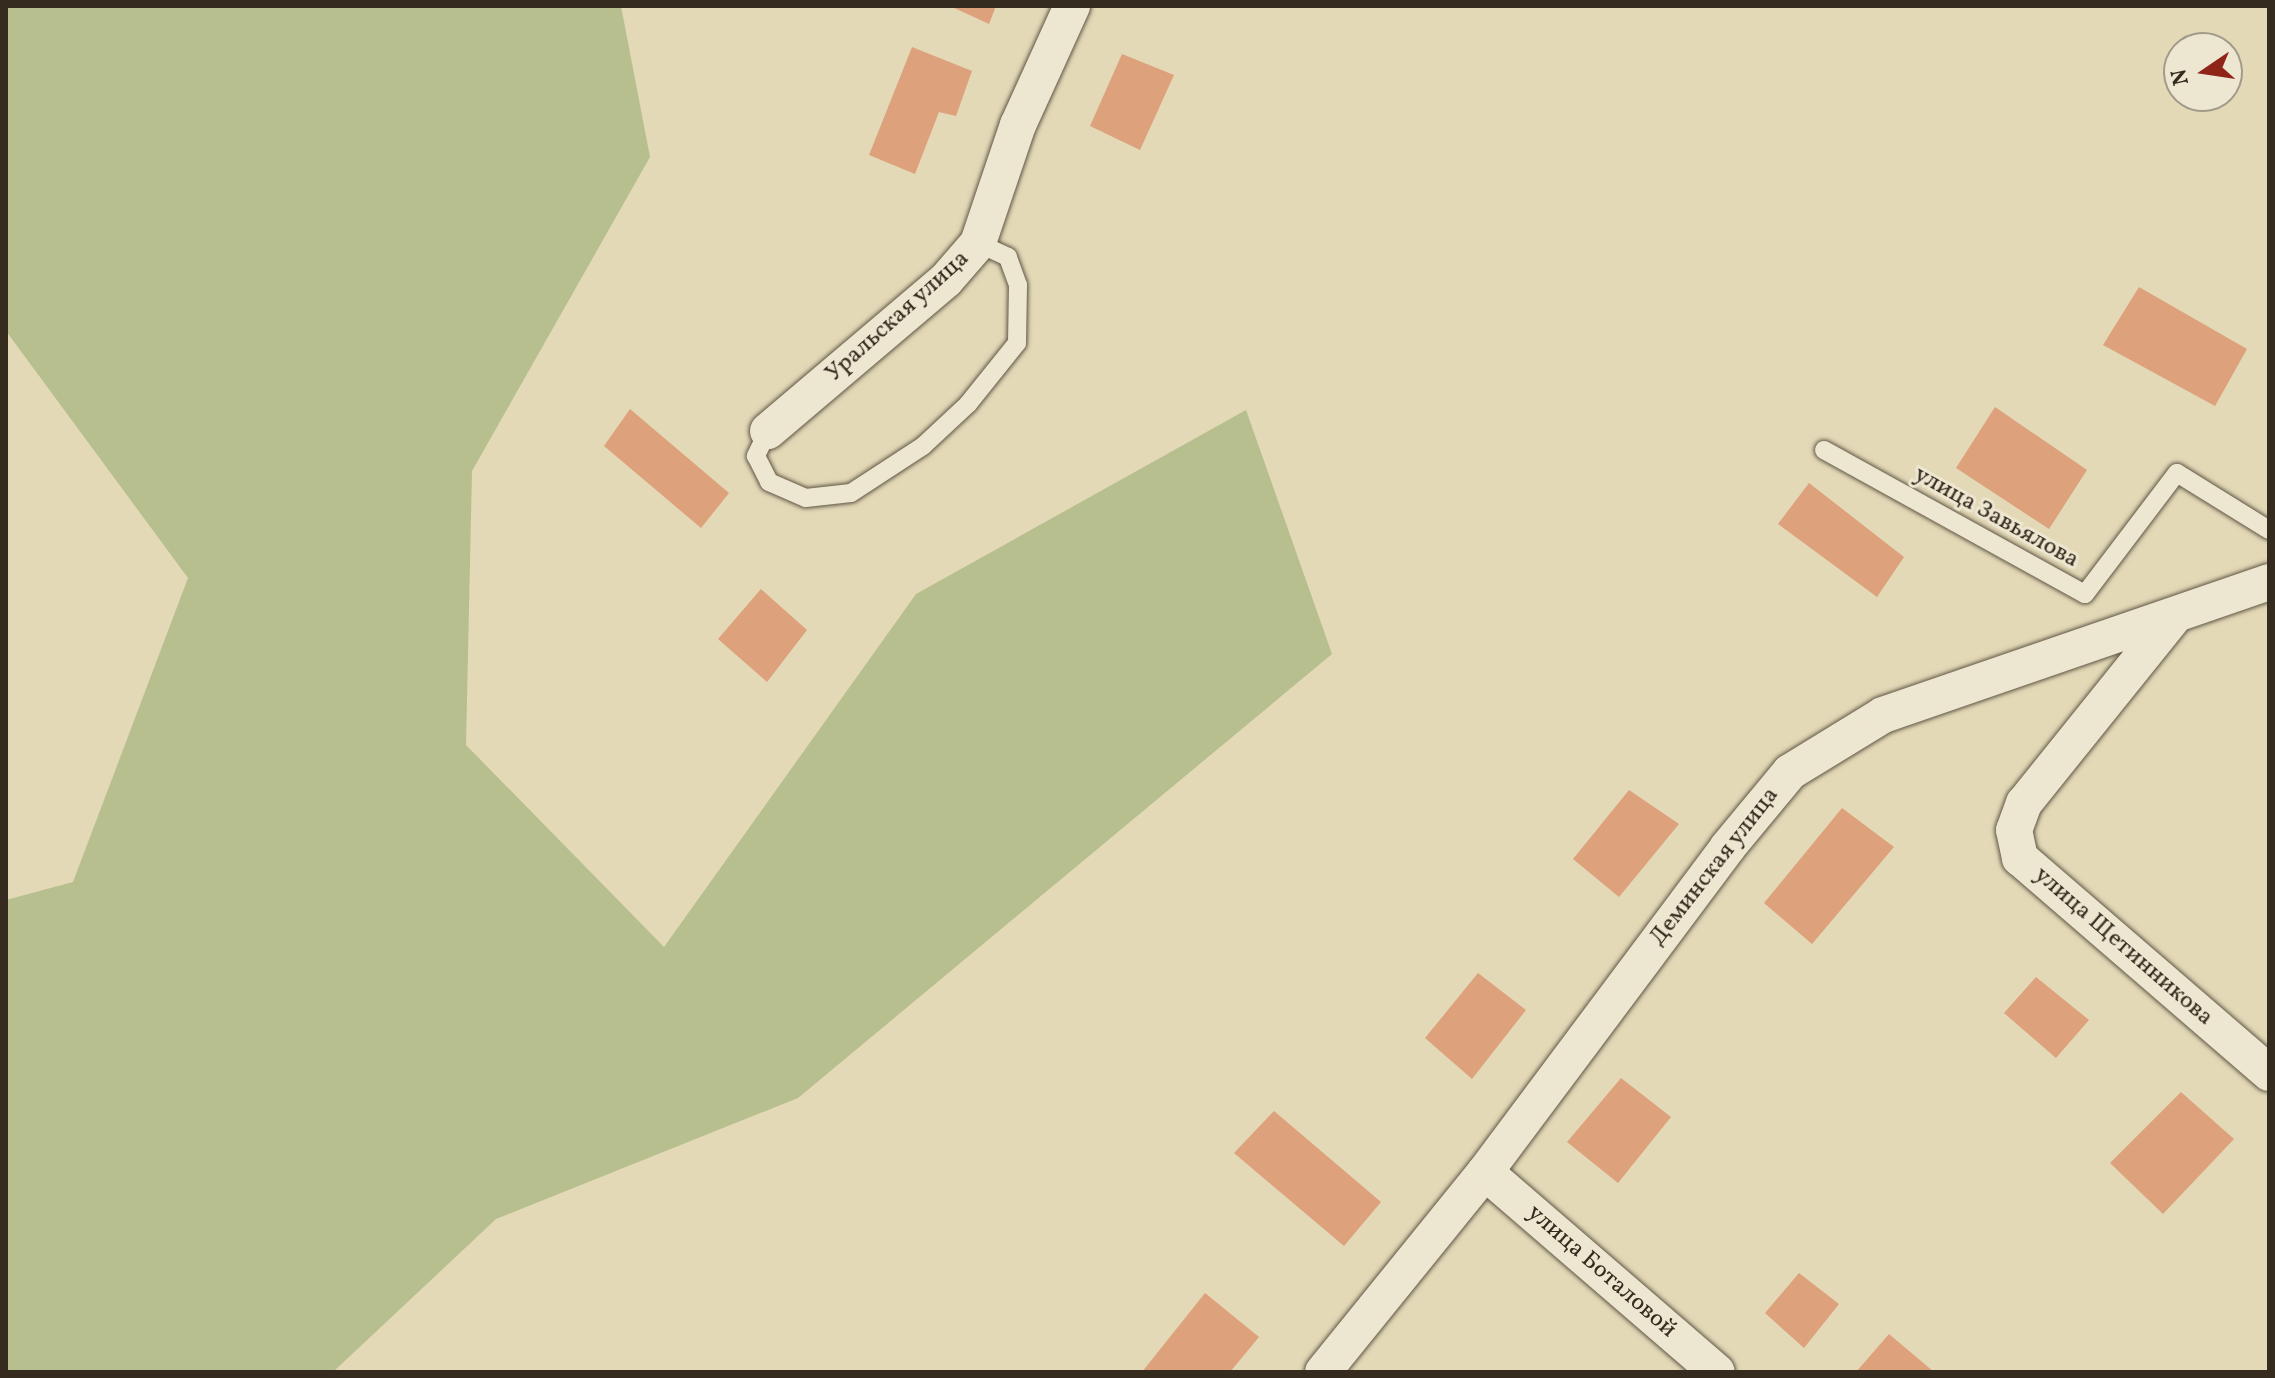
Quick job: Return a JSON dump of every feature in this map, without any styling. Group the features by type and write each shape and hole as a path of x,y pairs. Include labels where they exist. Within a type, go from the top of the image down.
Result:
{"street":[{"name":"Уральская улица","path":"768,431 946,280 978,243 1018,125 1072,6"},
{"name":"Деминская улица","path":"1323,1372 1485,1172 1727,848 1790,772 1883,715 2089,640 2173,618 2269,582"},
{"name":"улица Щетинникова","path":"2173,618 2024,803 2014,830 2020,858 2269,1073"},
{"name":"улица Боталовой","path":"1485,1172 1717,1372"}],"lane":[{"path":"768,431 756,456 769,482 806,498 851,493 923,446 968,404 1017,343 1018,285 1008,257 978,243"},
{"name":"улица Завьялова","path":"1824,450 2085,594 2177,473 2269,530"}],"green space":[{"path":"6,6 621,6 650,157 472,471 466,745 664,947 916,594 1246,410 1332,654 798,1098 496,1219 333,1372 6,1372 6,900 73,882 188,578 6,331"}],"building":[{"path":"950,6 996,6 989,24"},
{"path":"912,47 972,71 956,116 939,112 915,174 869,155"},
{"path":"1122,54 1174,75 1140,150 1090,126"},
{"path":"2139,287 2247,349 2215,406 2103,345"},
{"path":"1995,407 2087,470 2049,529 1956,468"},
{"path":"630,409 729,493 701,528 604,446"},
{"path":"1809,483 1904,557 1877,597 1778,524"},
{"path":"761,589 807,630 767,682 718,639"},
{"path":"1629,790 1679,824 1619,897 1573,859"},
{"path":"1842,808 1894,847 1812,944 1764,903"},
{"path":"1478,973 1526,1010 1472,1079 1425,1038"},
{"path":"2036,977 2089,1020 2056,1058 2004,1013"},
{"path":"1621,1078 1671,1117 1618,1183 1567,1142"},
{"path":"2181,1092 2234,1139 2163,1214 2110,1163"},
{"path":"1274,1111 1381,1202 1344,1246 1234,1153"},
{"path":"1799,1273 1839,1304 1804,1348 1765,1313"},
{"path":"1205,1293 1259,1337 1230,1372 1142,1372"},
{"path":"1889,1334 1934,1372 1856,1372"}]}
